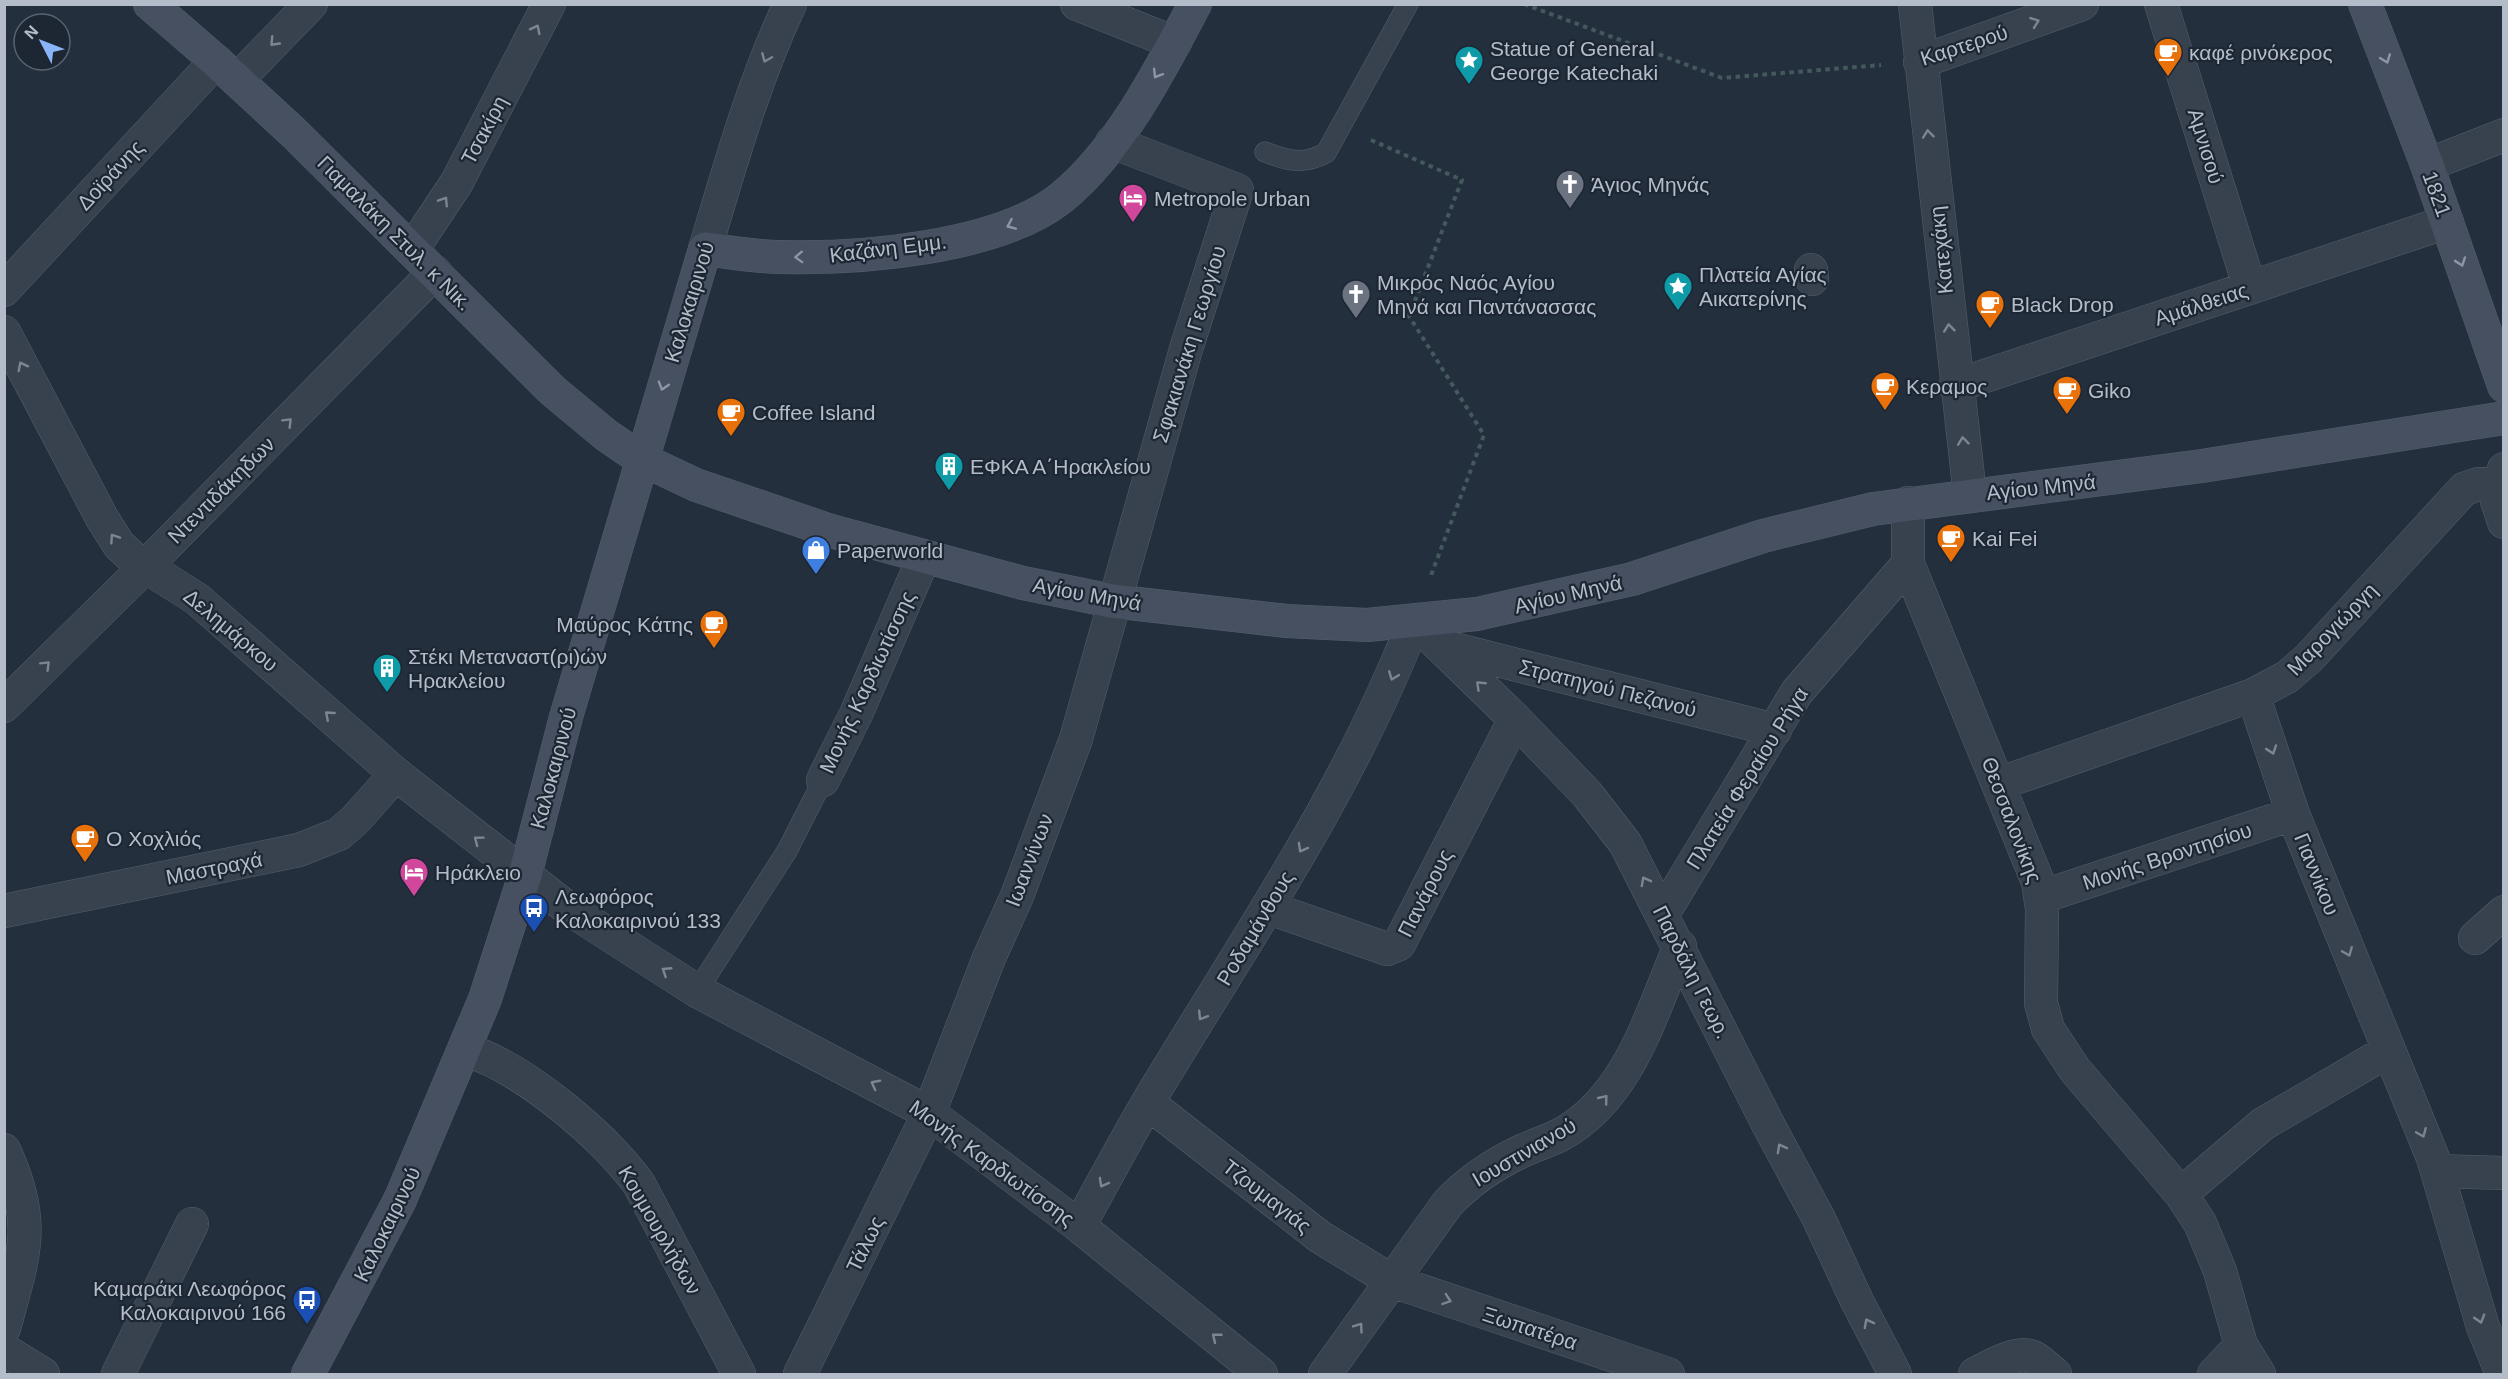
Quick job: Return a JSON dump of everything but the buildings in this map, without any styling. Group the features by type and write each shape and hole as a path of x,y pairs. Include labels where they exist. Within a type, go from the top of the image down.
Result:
{"main road":[{"name":"Γιαμαλάκη Στυλ. κ Νικ.","path":"150,4 227,70 435,272 553,391 606,435 641,459"},
{"name":"Καζάνη Εμμ.","path":"705,249 780,257 841,255 915,247 975,237 1000,230 1043,210 1062,197 1112,142 1175,43 1195,4"},
{"name":"1821","path":"2365,4 2427,165 2504,386"},
{"name":"Καλοκαιρινού","path":"308,1374 400,1200 466,1050 525,875 566,717 705,249"},
{"name":"Αγίου Μηνά","path":"641,459 696,485 831,531 1023,583 1112,601 1287,621 1367,625 1477,614 1586,592 1810,523 1908,503 2179,469 2504,418"}],"street":[{"name":"Δοϊράνης","path":"4,290 227,70 311,4"},
{"name":"Τσακίρη","path":"412,250 457,182 549,4"},
{"name":"Καλοκαιρινού","path":"705,249 748,108 790,4"},
{"path":"1077,4 1175,43"},
{"name":"Κατεχάκη","path":"1915,4 1970,495"},
{"name":"Καρτερού","path":"1920,62 2082,4"},
{"name":"Αμνισού","path":"2161,4 2250,288"},
{"path":"2427,165 2504,135"},
{"name":"Σφακιανάκη Γεωργίου","path":"1112,142 1237,190 1186,349 1112,601"},
{"name":"Αμάλθειας","path":"1956,386 2447,222"},
{"name":"Ντεντιδάκηδων","path":"4,706 145,567 435,272"},
{"name":"Δελημάρκου","path":"4,332 119,546 145,567 204,605 396,774 525,875"},
{"path":"2502,476 2497,501 2504,522"},
{"name":"Μαρογιώργη","path":"1998,784 2253,695 2298,669 2464,489 2502,476"},
{"name":"Θεσσαλονίκης","path":"1908,503 1908,564 2038,882 2041,897 2040,987 2048,1029 2075,1070 2181,1194 2208,1238 2241,1345 2259,1374"},
{"name":"Μονής Καρδιωτίσσης","path":"823,780 856,714 924,557"},
{"name":"Πλατεία Φεραίου Ρήγα","path":"1663,914 1797,692 1908,564"},
{"name":"Ιωαννίνων","path":"929,1113 989,958 1017,896 1076,739 1112,601"},
{"name":"Παρδάλη Γεωρ.","path":"1414,621 1515,719 1587,794 1625,843 1680,946 1895,1374"},
{"name":"Ροδαμάνθους","path":"1079,1226 1148,1103 1269,908 1389,687 1414,621"},
{"name":"Στρατηγού Πεζανού","path":"1440,646 1775,729"},
{"name":"Γιαννίκου","path":"2253,695 2293,814 2437,1171 2482,1327 2502,1374"},
{"name":"Πανάρους","path":"1269,908 1387,949 1399,944 1515,719"},
{"name":"Μαστραχά","path":"4,911 299,850 339,834 355,820 396,774"},
{"name":"Μονής Βροντησίου","path":"2041,897 2293,814"},
{"name":"Μονής Καρδιωτίσσης","path":"525,875 566,907 697,991 929,1113 1079,1226 1261,1374"},
{"path":"2475,938 2504,912"},
{"name":"Ιουστινιανού","path":"1325,1374 1448,1203 1461,1190 1479,1175 1520,1152 1560,1135 1601,1104 1633,1056 1680,946"},
{"name":"Κουμουρλήδων","path":"466,1050 494,1061 526,1081 584,1126 623,1162 639,1184 739,1374"},
{"path":"2181,1194 2263,1124 2388,1051"},
{"name":"Τζουμαγιάς","path":"1148,1103 1320,1237 1392,1281"},
{"name":"Τάλως","path":"800,1374 929,1113"},
{"path":"4,1150 23,1200 26,1225 22,1263 4,1328"},
{"path":"2437,1171 2504,1173"},
{"path":"118,1374 192,1224"},
{"name":"Ξωπατέρα","path":"1392,1281 1668,1374"},
{"path":"2214,1374 2241,1345"},
{"path":"4,1350 43,1374"},
{"path":"1975,1374 2002,1361 2023,1356 2038,1360 2055,1374"}],"lane":[{"path":"1265,152 1295,163 1313,160 1326,153 1408,4"},
{"name":"Μονής Καρδιωτίσσης","path":"697,991 787,851 823,780"}],"path":[{"name":"Καρτερού","path":"1524,4 1722,78 1920,62"},
{"path":"1402,154 1462,180 1409,316 1484,435 1414,621"}],"place":[{"name":"καφέ ρινόκερος","path":"2168,78"},
{"name":"Statue of General George Katechaki","path":"1469,86"},
{"name":"Άγιος Μηνάς","path":"1570,210"},
{"name":"Metropole Urban","path":"1133,224"},
{"name":"Πλατεία Αγίας Αικατερίνης","path":"1678,312"},
{"name":"Μικρός Ναός Αγίου Μηνά και Παντάνασσας","path":"1356,320"},
{"name":"Black Drop","path":"1990,330"},
{"name":"Κεραμος","path":"1885,412"},
{"name":"Giko","path":"2067,416"},
{"name":"Coffee Island","path":"731,438"},
{"name":"ΕΦΚΑ Α΄Ηρακλείου","path":"949,492"},
{"name":"Kai Fei","path":"1951,564"},
{"name":"Paperworld","path":"816,576"},
{"name":"Μαύρος Κάτης","path":"714,650"},
{"name":"Στέκι Μεταναστ(ρι)ών Ηρακλείου","path":"387,694"},
{"name":"Ο Χοχλιός","path":"85,864"},
{"name":"Ηράκλειο","path":"414,898"},
{"name":"Λεωφόρος Καλοκαιρινού 133","path":"534,934"},
{"name":"Καμαράκι Λεωφόρος Καλοκαιρινού 166","path":"307,1326"}]}
